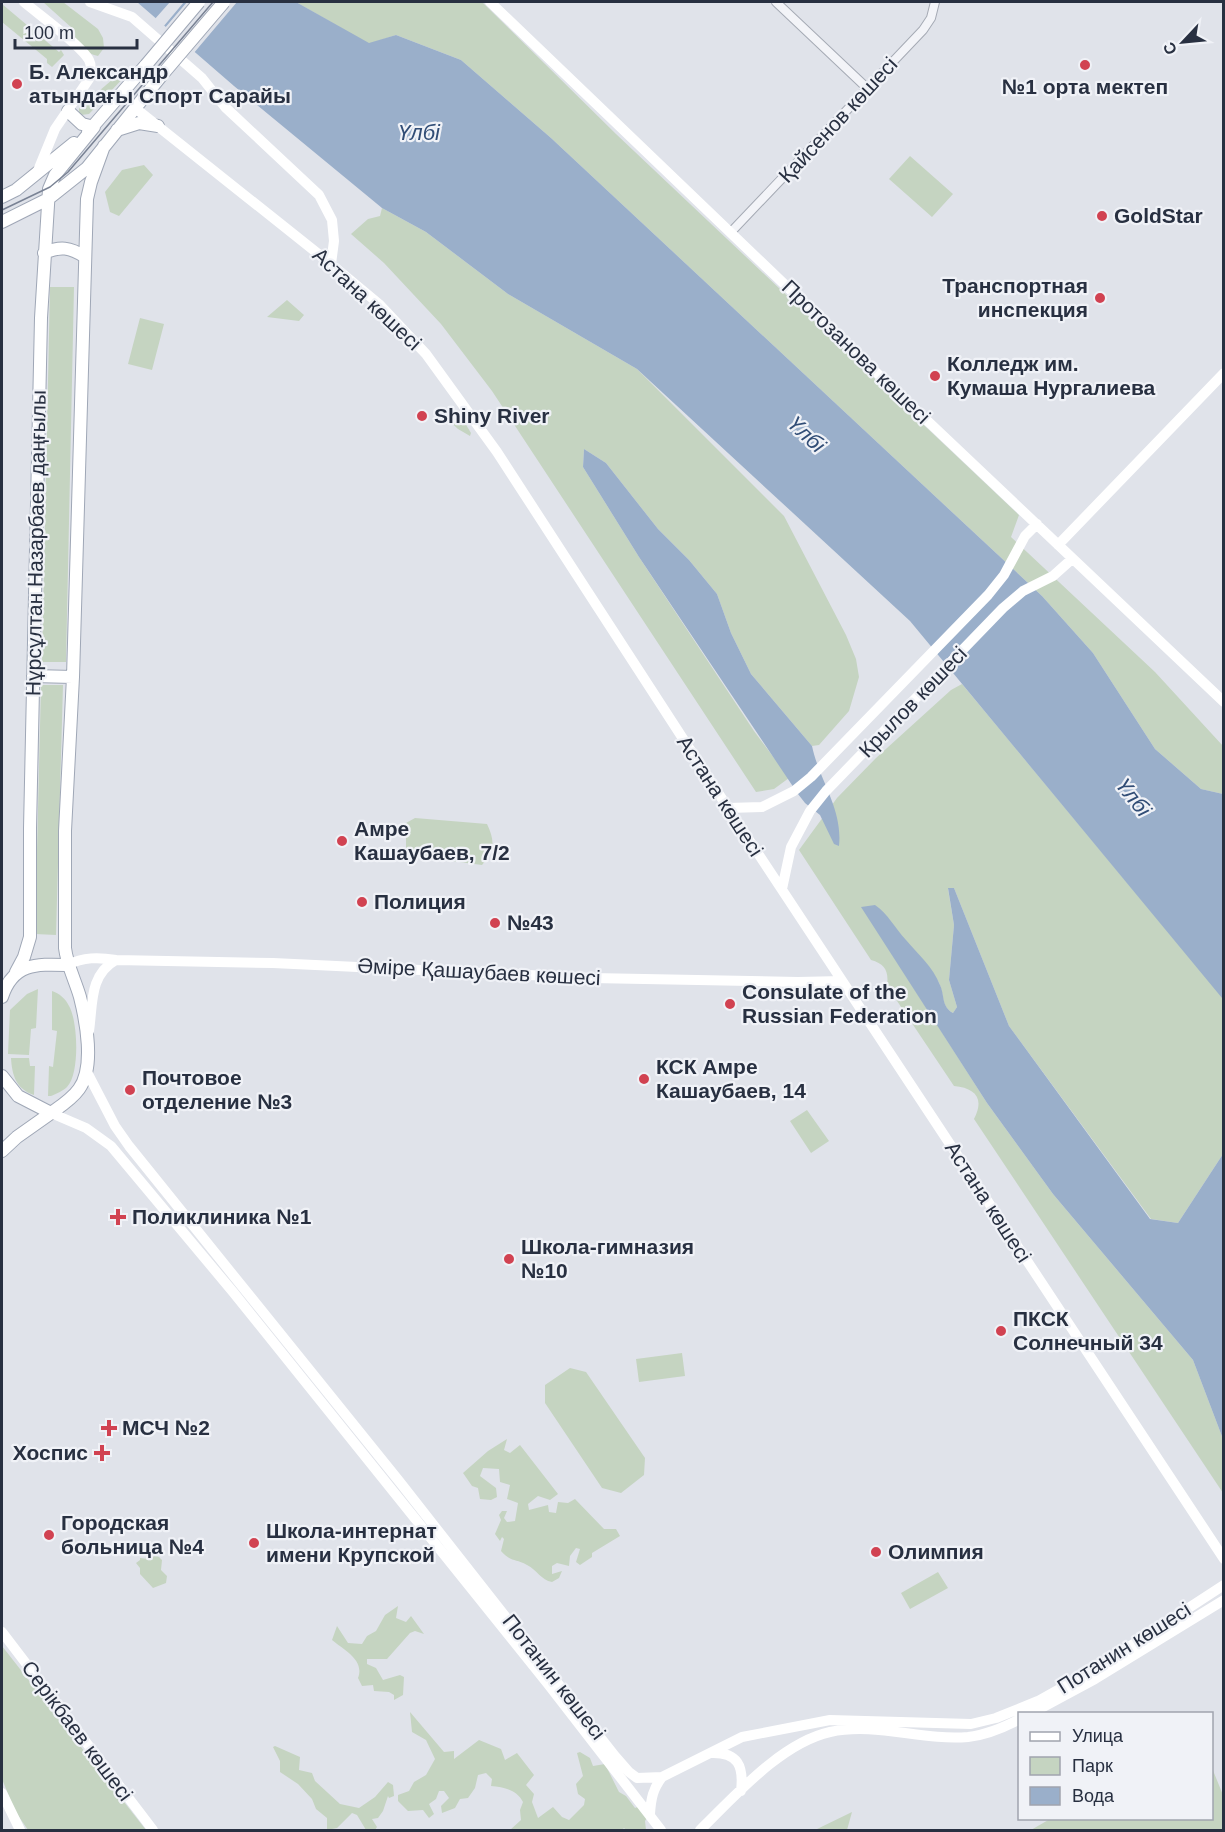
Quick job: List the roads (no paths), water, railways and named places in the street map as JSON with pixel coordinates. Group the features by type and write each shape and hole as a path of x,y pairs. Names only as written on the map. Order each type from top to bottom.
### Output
{"main road":[{"path":"24,2 90,61 91,69 90,79 56,129 36,173"},
{"path":"90,2 132,17 201,78 225,107 319,195 332,220 334,241 331,264"},
{"path":"2,197 16,190 94,127 200,2"},
{"path":"2,222 48,200 87,168 224,2"},
{"name":"Протозанова көшесі","path":"490,2 1224,702"},
{"name":"Астана көшесі","path":"135,108 379,304 429,358 497,452 728,808 1224,1559"},
{"path":"68,111 82,124 94,127"},
{"path":"117,130 139,123 158,126"},
{"name":"Нұрсұлтан Назарбаев даңғылы","path":"2,997 24,957 30,937 33,676 44,253 49,189 55,175 94,127"},
{"name":"Нұрсұлтан Назарбаев даңғылы","path":"87,1072 87,1042 79,996 67,965 65,948 65,831 73,677 87,199 104,146"},
{"path":"44,253 58,248 67,248 85,257"},
{"path":"1058,545 1224,373"},
{"name":"Крылов көшесі","path":"728,808 762,807 794,791 811,777 988,595 1004,575 1021,542 1037,524"},
{"name":"Крылов көшесі","path":"782,890 791,847 810,811 826,791 979,633 1023,591 1053,576 1072,559"},
{"path":"33,676 73,677"},
{"name":"Әміре Қашаубаев көшесі","path":"67,965 77,960 99,957 116,960 273,963 591,978 842,981"},
{"path":"87,1042 98,976 105,967 116,960"},
{"path":"16,972 37,965 67,965"},
{"path":"2,1150 64,1105 81,1087 87,1072"},
{"name":"Потанин көшесі","path":"87,1072 115,1126 129,1146 399,1481 622,1764 637,1778 662,1777 742,1737 838,1725 971,1724 996,1719 1038,1701 1095,1670 1224,1585"},
{"path":"2,1076 18,1096 51,1113"},
{"name":"Потанин көшесі","path":"51,1113 86,1128 111,1146 240,1301 535,1667 609,1764 663,1828"},
{"name":"Потанин көшесі","path":"1032,1712 1095,1679 1224,1600"},
{"name":"Серікбаев көшесі","path":"2,1632 153,1830"},
{"name":"Потанин көшесі","path":"700,1830 765,1768 794,1748 829,1732 838,1725 966,1737 986,1734 1018,1720"},
{"path":"709,1753 723,1752 738,1763 741,1771 741,1791"},
{"path":"650,1814 651,1797 662,1777"},
{"path":"2,1793 20,1830"}],"street":[{"path":"776,2 868,89"},
{"name":"Қайсенов көшесі","path":"731,232 923,30 931,18 935,2"}],"water":[{"name":"Үлбі","path":"137,2 296,2 369,43 396,35 461,60 551,138 1042,596 1093,653 1155,749 1201,789 1223,794 1223,1024 1222,998 910,621 637,369 508,294 426,232 382,208 234,86"},
{"path":"584,449 606,463 658,529 689,560 717,594 731,633 751,674 812,746 834,807 839,846 834,844 820,815 798,794 639,557 583,467"},
{"path":"948,888 954,888 1009,1026 1150,1219 1178,1223 1223,1154 1223,1439 1193,1360 1053,1194 987,1103 861,907 875,905 888,917 933,972 942,989 945,1004 953,1013 957,1007 949,980 954,925"}],"tram line":[{"path":"2,210 50,187 68,172 213,2"}],"place":[{"name":"№1 орта мектеп","path":"1085,65"},
{"name":"Б. Александр атындағы Спорт Сарайы","path":"17,84"},
{"name":"GoldStar","path":"1102,216"},
{"name":"Транспортная инспекция","path":"1100,298"},
{"name":"Колледж им. Кумаша Нургалиева","path":"935,376"},
{"name":"Shiny River","path":"422,416"},
{"name":"Амре Кашаубаев, 7/2","path":"342,841"},
{"name":"Полиция","path":"362,902"},
{"name":"№43","path":"495,923"},
{"name":"Consulate of the Russian Federation","path":"730,1004"},
{"name":"КСК Амре Кашаубаев, 14","path":"644,1079"},
{"name":"Почтовое отделение №3","path":"130,1090"},
{"name":"Поликлиника №1","path":"118,1217"},
{"name":"Школа-гимназия №10","path":"509,1259"},
{"name":"ПКСК Солнечный 34","path":"1001,1331"},
{"name":"МСЧ №2","path":"109,1428"},
{"name":"Хоспис","path":"102,1453"},
{"name":"Городская больница №4","path":"49,1535"},
{"name":"Школа-интернат имени Крупской","path":"254,1543"},
{"name":"Олимпия","path":"876,1552"}]}
